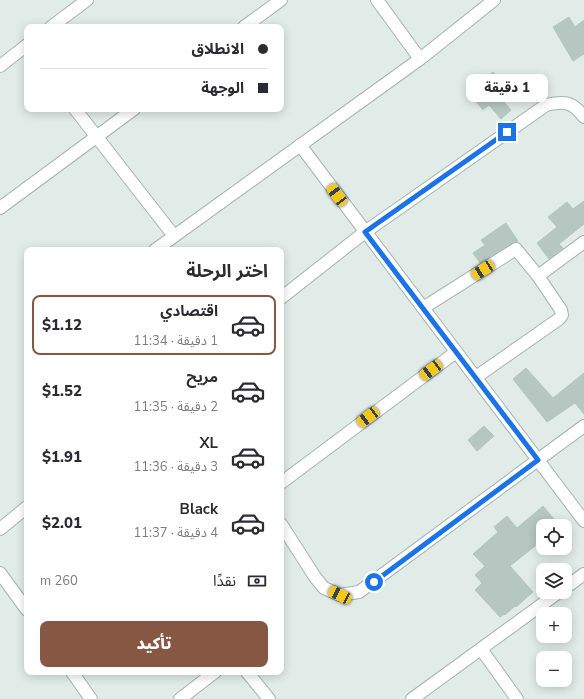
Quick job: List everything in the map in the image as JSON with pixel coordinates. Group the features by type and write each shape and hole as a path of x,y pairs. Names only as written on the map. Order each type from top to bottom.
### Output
{"street":[{"path":"56,24 88,0"},
{"path":"248,24 281,0"},
{"path":"377,0 420,59"},
{"path":"159,247 420,59 494,0"},
{"path":"0,66 24,48"},
{"path":"284,296 365,232 546,105 561,101 578,108 584,117"},
{"path":"77,112 174,236"},
{"path":"0,208 130,112"},
{"path":"300,145 584,521"},
{"path":"538,276 584,242"},
{"path":"423,308 516,250 538,276 561,310 562,315 559,319 476,377"},
{"path":"284,481 456,352"},
{"path":"284,529 315,577 324,588 340,595 359,592 584,426"},
{"path":"0,529 24,509"},
{"path":"0,573 24,606"},
{"path":"572,583 584,574"},
{"path":"412,699 549,599"},
{"path":"481,649 517,699"},
{"path":"74,675 91,699"},
{"path":"180,699 211,675"},
{"path":"249,675 269,699"}],"building":[{"path":"569,17 575,27 584,20 584,54 573,61 553,27"},
{"path":"493,72 502,83 494,91 511,110 501,119 489,105 483,110 469,93"},
{"path":"584,201 584,224 559,244 563,248 549,259 537,243 557,227 548,217 567,202 573,209"},
{"path":"506,223 518,241 512,243 480,263 473,253 485,245 481,240"},
{"path":"526,368 553,398 584,373 584,414 575,403 547,422 513,379"},
{"path":"484,426 494,436 477,451 468,440"},
{"path":"543,506 554,519 536,519 536,545 510,566 533,592 516,607 515,606 505,615 504,614 500,617 475,590 482,583 475,575 485,566 473,554 498,532 494,527 507,516 517,528"}],"route":[{"path":"374,582 538,460 365,232 507,132"}]}
